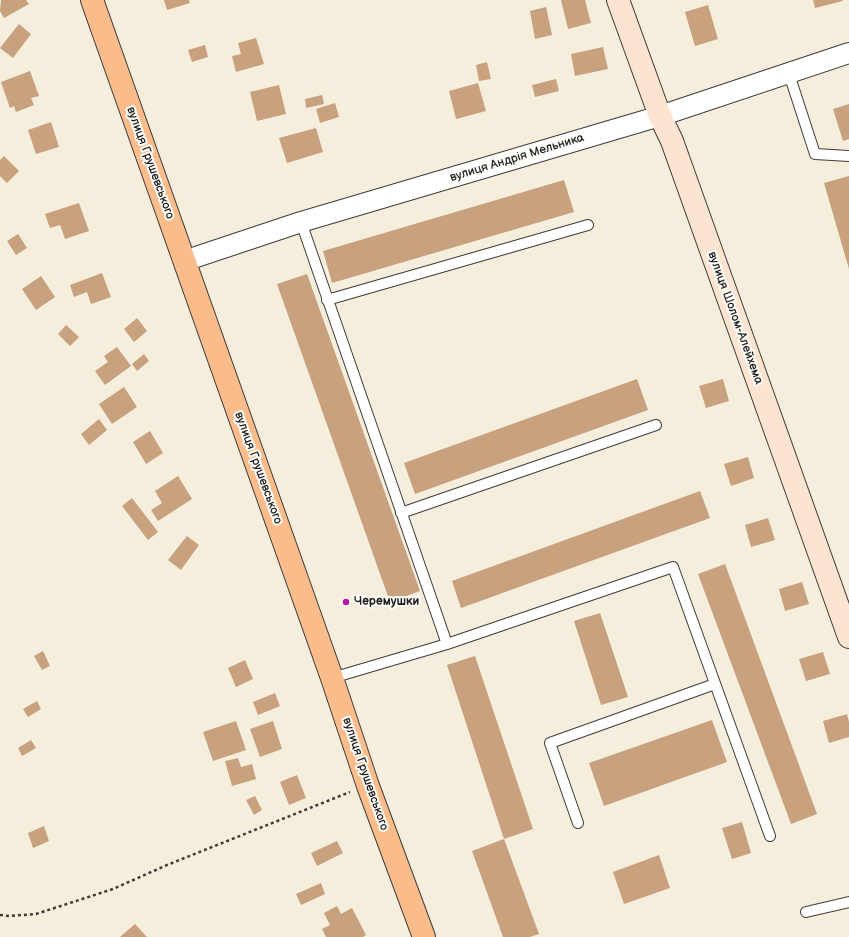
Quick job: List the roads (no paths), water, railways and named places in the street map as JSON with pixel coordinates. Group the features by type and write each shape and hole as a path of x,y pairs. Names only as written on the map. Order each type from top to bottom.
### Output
{"highway":[{"name":"вулиця Грушевського","path":"92,0 332,678 368,786 424,937"}],"street":[{"name":"вулиця Шолом-Алейхема","path":"618,0 660,116 672,141 849,637"},
{"name":"вулиця Андрія Мельника","path":"184,260 301,222 660,116 849,53"}],"lane":[{"path":"789,74 815,154 849,156"},
{"path":"301,222 447,644"},
{"path":"327,300 588,225"},
{"path":"401,513 656,425"},
{"path":"332,678 447,644 674,567 770,836"},
{"path":"578,823 550,743 715,684"},
{"path":"806,912 849,902"}],"place":[{"name":"Черемушки","path":"346,602"}]}
